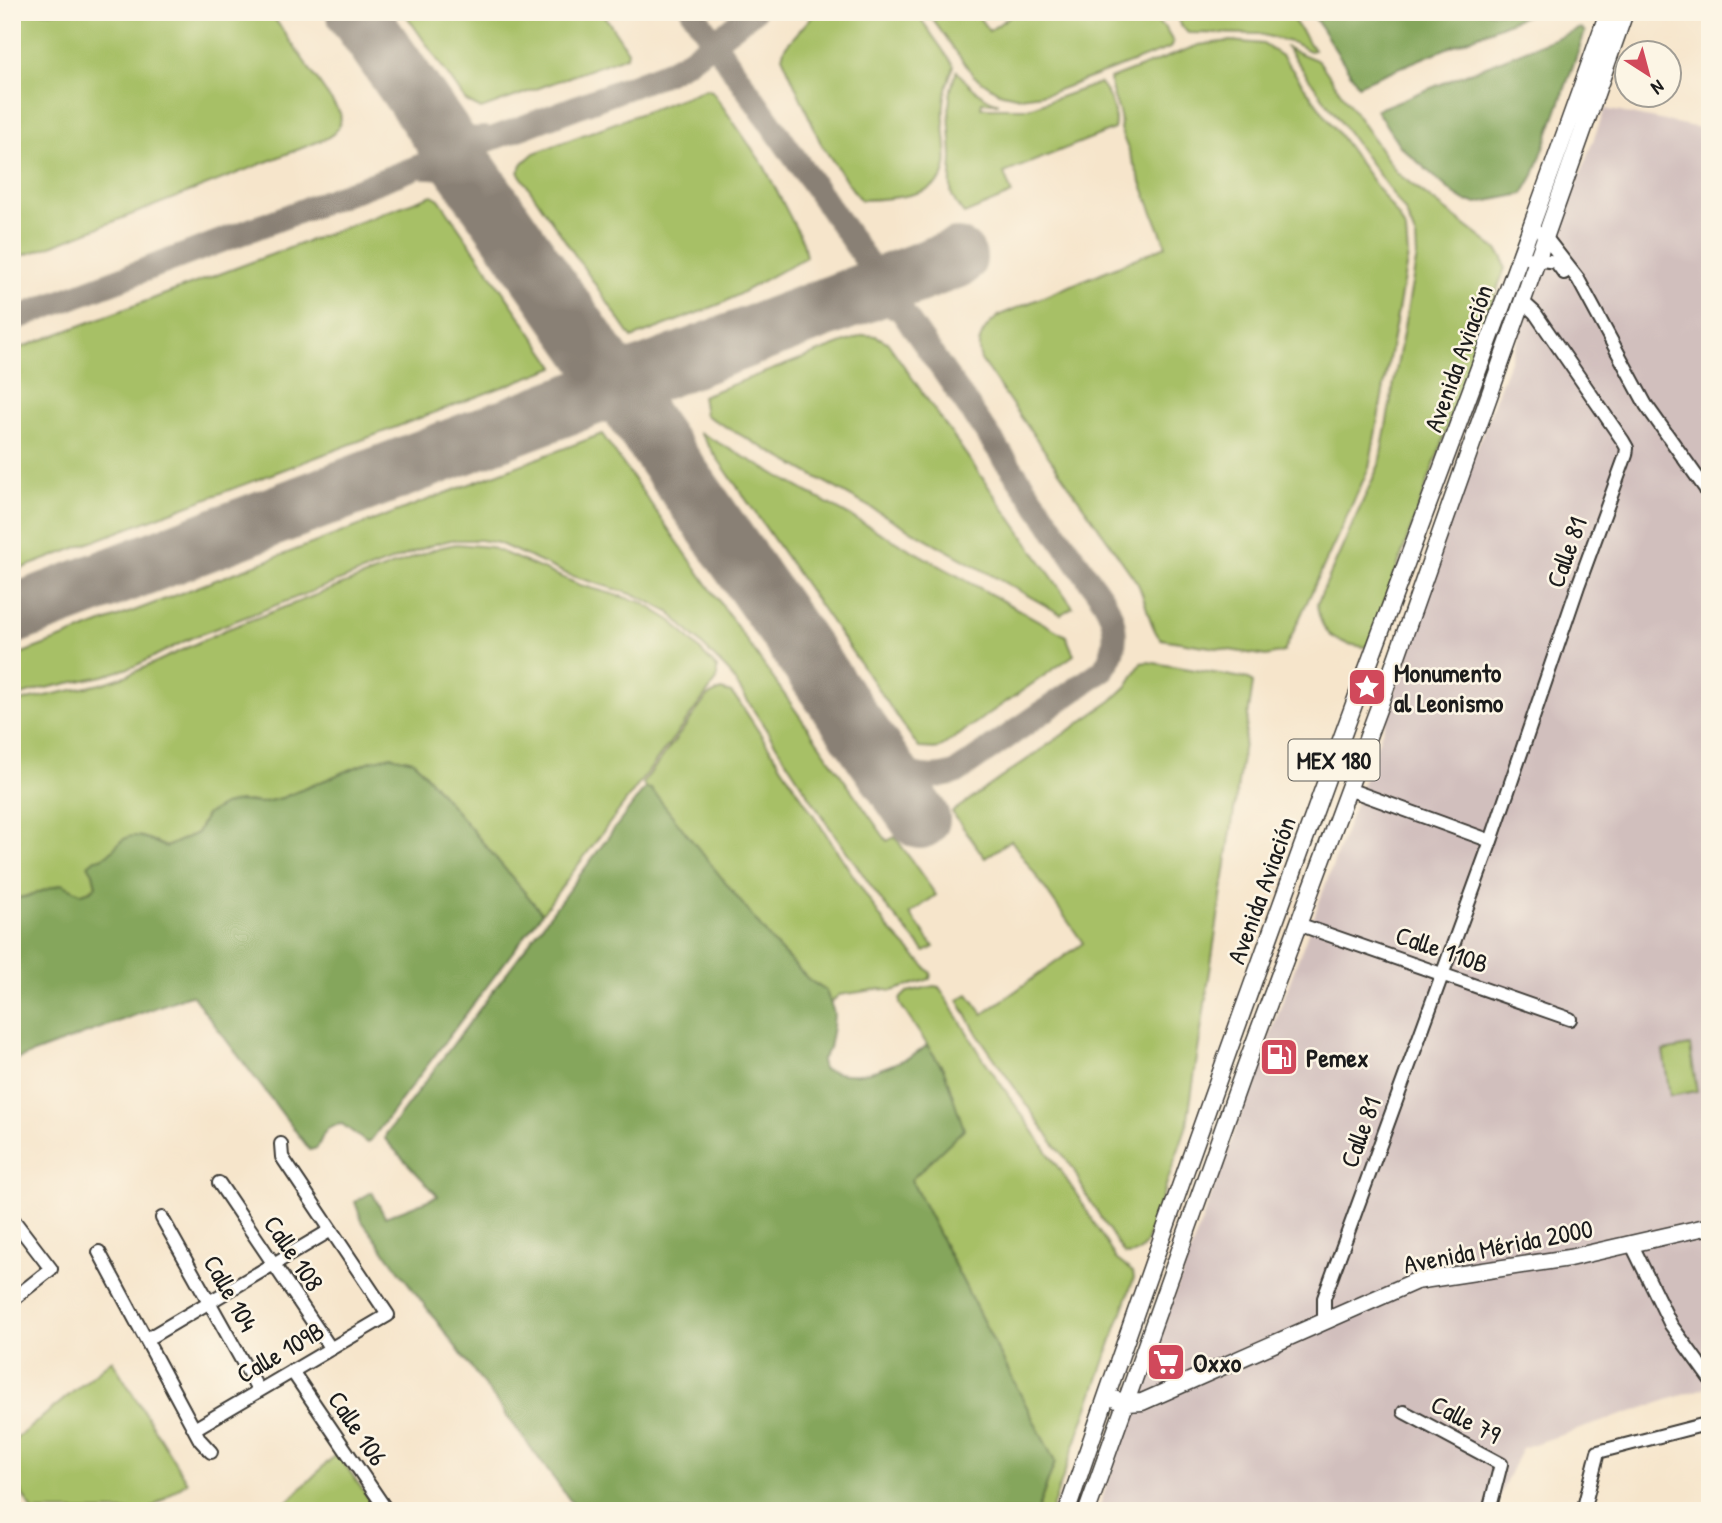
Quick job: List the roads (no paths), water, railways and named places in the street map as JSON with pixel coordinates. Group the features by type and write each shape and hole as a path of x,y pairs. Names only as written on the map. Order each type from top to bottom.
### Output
{"main road":[{"name":"Avenida Aviación","path":"1087,1511 1523,302 1533,227 1608,12"},
{"name":"Avenida Aviación","path":"1067,1511 1357,696 1530,259 1546,237 1625,12"},
{"name":"Avenida Mérida 2000","path":"1126,1403 1142,1402 1416,1281 1569,1258 1710,1226"},
{"path":"1106,1396 1126,1403"}],"street":[{"path":"1533,227 1546,237 1578,279 1646,405 1710,499"},
{"path":"1530,259 1556,262 1589,303"},
{"name":"Calle 81","path":"1324,1322 1324,1298 1626,456 1627,448 1535,313 1523,302"},
{"path":"1348,789 1490,841"},
{"name":"Calle 110B","path":"1298,923 1570,1019"},
{"path":"147,1339 331,1230 282,1157 281,1144"},
{"name":"Calle 108","path":"219,1183 331,1349"},
{"path":"12,1218 51,1269 12,1300"},
{"name":"Calle 104","path":"162,1218 259,1391"},
{"name":"Calle 109B","path":"196,1428 388,1315 331,1230"},
{"path":"1632,1245 1671,1325 1710,1379"},
{"path":"99,1252 196,1428 200,1440 211,1452"},
{"name":"Calle 106","path":"292,1371 387,1511"},
{"name":"Calle 79","path":"1404,1412 1501,1464 1489,1511"},
{"path":"1583,1511 1598,1452 1710,1423"}],"place":[{"name":"Monumento al Leonismo","path":"1367,687"},
{"name":"Pemex","path":"1279,1057"},
{"name":"Oxxo","path":"1166,1362"}]}
